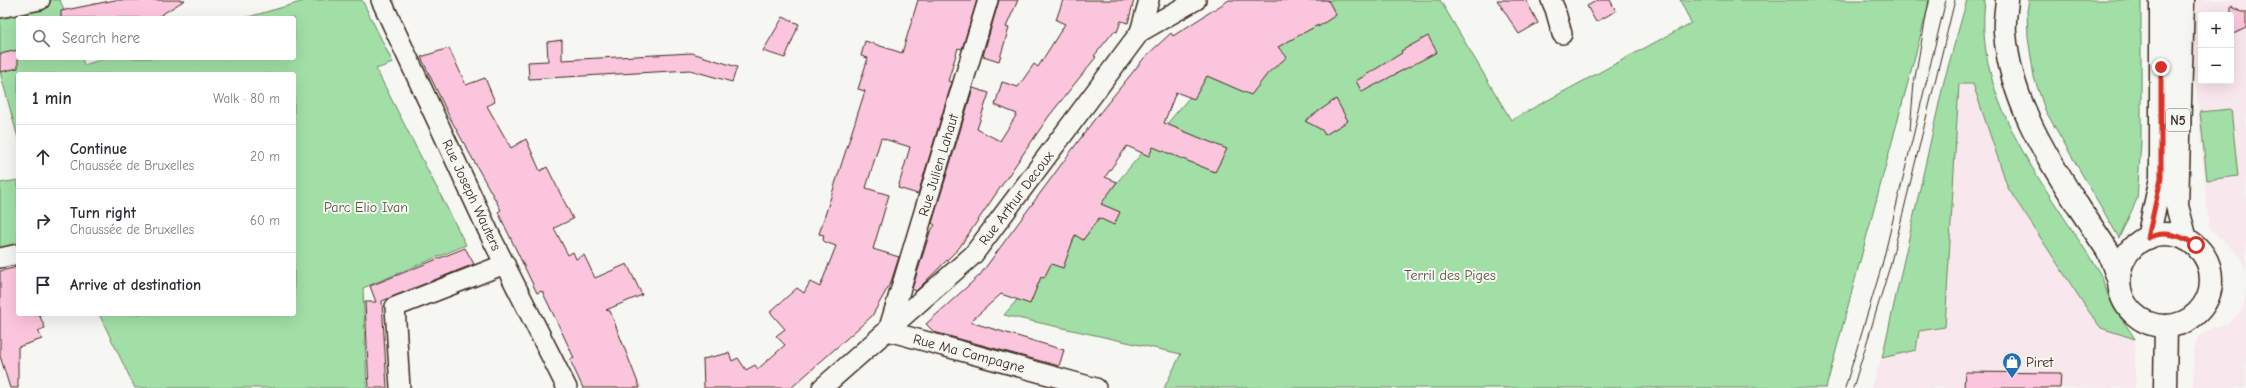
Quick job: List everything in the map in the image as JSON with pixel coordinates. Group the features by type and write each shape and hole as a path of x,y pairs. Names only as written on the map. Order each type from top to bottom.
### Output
{"main road":[{"path":"2007,0 2004,32 2008,58 2021,103 2045,154 2108,251 2119,281 2122,296 2130,310 2140,318 2153,324 2166,326 2188,319 2203,306 2209,294 2211,282 2210,270 2205,256 2196,245 2186,239 2164,234 2148,238 2132,248 2125,258 2119,281"},
{"name":"N5","path":"2148,238 2161,178 2161,0"},
{"name":"N5","path":"2183,0 2177,200 2186,239"},
{"path":"2165,388 2166,326"}],"street":[{"path":"0,8 40,0"},
{"name":"Rue Joseph Wauters","path":"380,0 567,388"},
{"name":"Rue Julien Lahaut","path":"888,331 988,0"},
{"path":"1140,32 1149,0"},
{"name":"Rue Arthur Decoux","path":"822,388 973,255 1140,32 1196,0"},
{"path":"1550,0 1555,9 1562,34"},
{"path":"0,258 16,254"},
{"path":"400,388 395,307 506,264"},
{"name":"Rue Ma Campagne","path":"888,331 1096,388"}],"shaded area":[{"path":"2193,0 2246,0 2246,275 2242,258 2209,228 2193,54"},
{"path":"1959,84 1973,84 2008,188 2087,309 2101,327 2135,339 2135,388 1871,388 1882,358 1916,350 1919,331 1945,327"},
{"path":"2246,285 2246,388 2193,388 2194,352 2197,339 2211,328 2229,323 2243,310"}],"green space":[{"name":"Parc Elio Ivan","path":"40,0 60,0 66,16 16,16 16,60 83,60 84,65 100,60 296,60 296,16 252,16 308,0 362,0 393,63 376,69 466,245 363,288 367,388 135,388 100,316 296,316 296,72 16,72 16,131 0,72 0,8"},
{"name":"Terril des Piges","path":"1319,0 1440,0 1511,120 1691,23 1680,0 1930,0 1826,388 1164,388 1181,354 1004,315 1223,58"},
{"path":"1967,0 1985,0 1984,38 1991,75 2003,110 2019,144 2038,177 2099,272 2112,303 2135,339 2101,328 2087,309 2008,188 1973,84 1959,84 1945,327 1919,331 1916,350 1882,358 1944,81"},
{"path":"2029,0 2141,0 2141,142 2137,199 2119,238 2045,110 2034,77 2028,37 2027,11"},
{"path":"2231,109 2238,176 2207,180 2200,112"},
{"path":"16,180 16,254 0,258 0,183"}],"building":[{"path":"115,0 185,0 159,16 61,16 61,11"},
{"path":"918,0 977,0 962,49 958,48 948,81 952,82 918,194 898,188 910,147 881,138 866,188 889,195 873,249 899,257 891,282 872,316 791,388 704,388 703,359 729,353 732,361 738,358 746,370 755,365 758,369 785,345 776,336 785,329 770,312 797,288 804,293 810,282 820,287 836,246 825,242 823,240 824,235 819,234 865,91 858,89 868,58 861,56 865,41 902,53"},
{"path":"999,0 1018,0 1006,27 1009,28 999,61 983,56"},
{"path":"1063,0 1134,0 1128,23 1121,21 1117,32 1114,31 1094,56 1096,57 1049,116 959,248 916,291 912,289 930,232 935,225 932,223 973,88 989,93 977,129 1000,141 1017,114 995,105 1002,82 1018,87 1034,64 1038,67 1065,24 1056,20"},
{"path":"1229,0 1328,0 1336,15 1318,27 1318,25 1278,47 1287,57 1268,73 1251,95 1207,76 1194,99 1176,92 1164,123 1227,149 1215,172 1153,147 1149,156 1127,146 1105,177 1117,182 1101,204 1120,212 1114,225 1099,218 1083,240 1075,235 1063,268 1051,264 1044,278 1041,277 1030,304 1001,294 970,322 1064,350 1059,366 934,332 926,324 980,275 1094,120 1145,57 1171,33 1173,36"},
{"path":"1497,0 1526,0 1538,23 1519,34"},
{"path":"1598,0 1610,0 1616,11 1596,22 1587,6"},
{"path":"2231,6 2241,12 2246,12 2246,28 2234,34 2234,12 2231,12"},
{"path":"783,17 799,24 785,58 763,51"},
{"path":"1428,36 1437,52 1362,92 1356,81 1402,53 1401,51"},
{"path":"562,40 562,60 692,53 737,67 732,82 690,70 529,79 528,62 548,61 547,42"},
{"path":"449,48 466,85 485,78 495,102 487,106 511,148 526,139 540,171 547,167 573,219 554,228 568,255 573,252 576,259 584,255 595,278 627,264 642,295 606,310 610,311 640,388 583,388 570,360 574,358 542,291 537,293 498,212 501,210 450,118 421,57"},
{"path":"16,50 18,68 0,72 0,54"},
{"path":"1336,99 1348,121 1325,135 1322,130 1305,121"},
{"path":"465,248 474,264 382,301 387,388 369,388 365,302 376,302 370,286"},
{"path":"16,267 16,316 40,316 45,328 38,331 42,339 18,347 18,388 10,388 0,356 0,271"},
{"name":"Piret","path":"1965,372 2061,373 2060,388 1964,388"}],"tram line":[{"path":"1910,130 1914,83 1929,0"},
{"path":"1845,388 1882,265 1946,0"},
{"path":"1853,388 1890,266 1955,0"}],"place":[{"name":"Piret","path":"2012,379"}],"route":[{"path":"2161,67 2161,178 2148,238 2164,234 2176,235 2196,245"}]}
